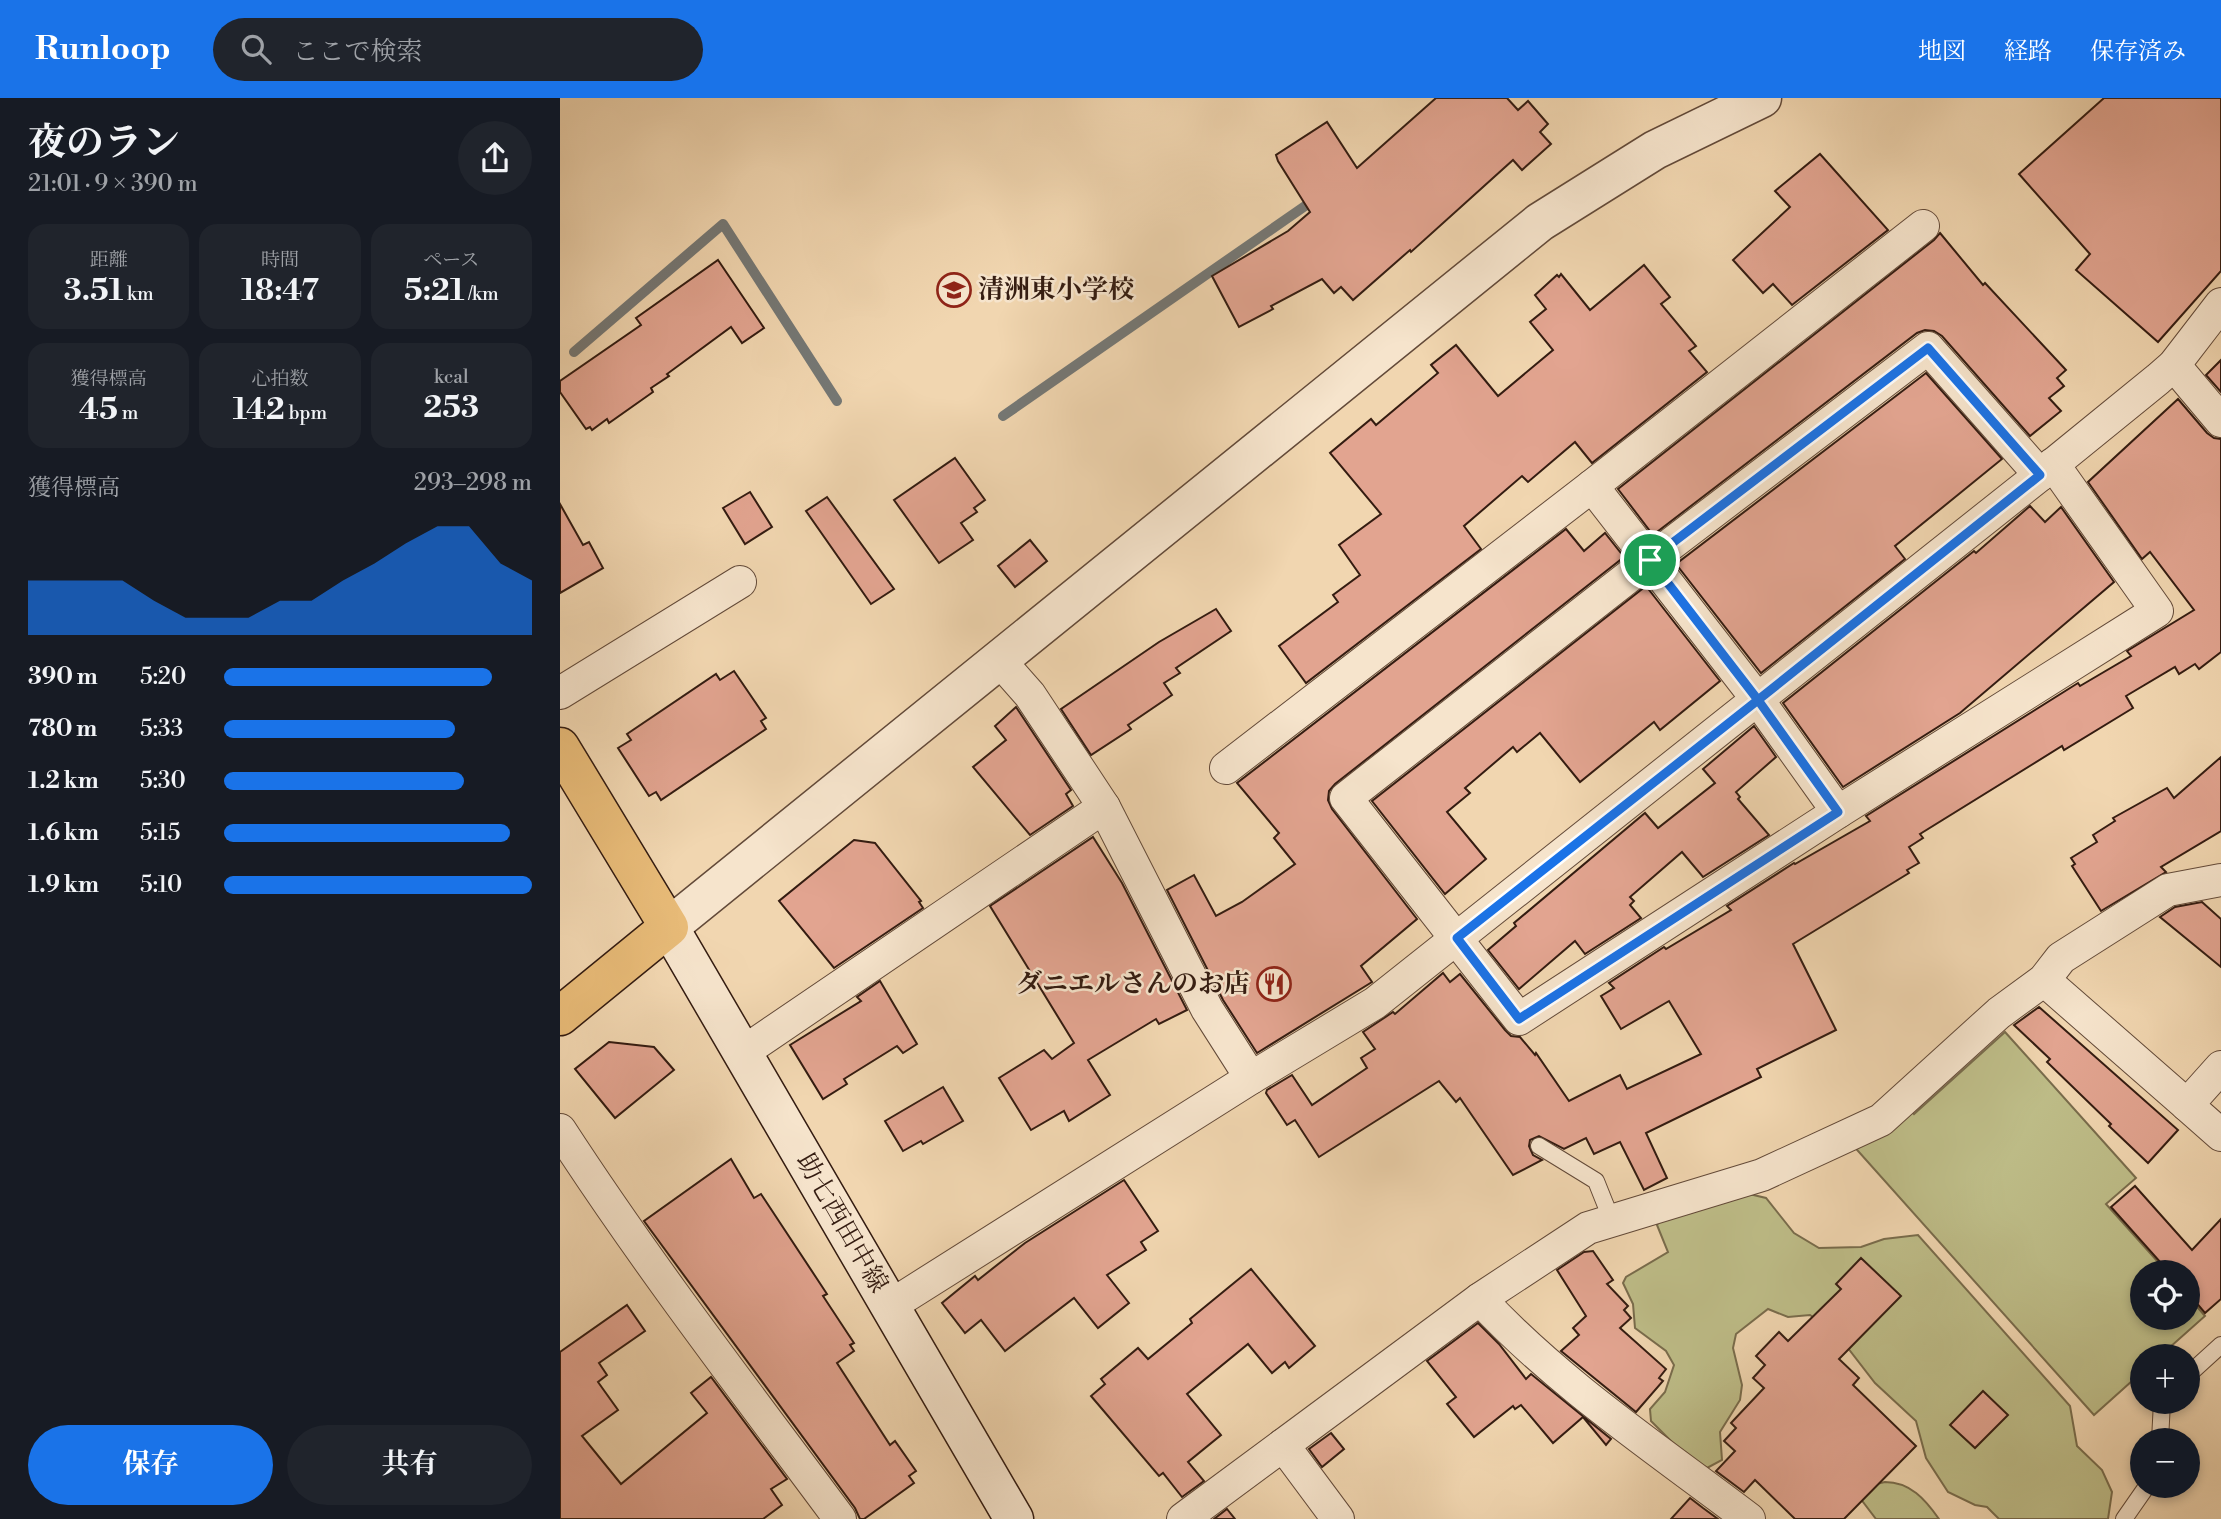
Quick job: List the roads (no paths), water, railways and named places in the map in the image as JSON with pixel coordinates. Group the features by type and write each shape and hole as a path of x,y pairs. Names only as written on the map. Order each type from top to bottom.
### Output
{"main road":[{"path":"560,747 669,927 560,1016"}],"street":[{"path":"669,927 1540,222 1656,150 1760,98"},
{"path":"1226,768 1923,226"},
{"path":"890,1306 1375,1003 2047,470 2174,365 2221,304"},
{"path":"1928,348 2047,470 2157,611 1838,812 1519,1019 1346,798 1650,560 1928,348"},
{"path":"2174,365 2221,421"},
{"path":"1592,486 1758,700 1838,812"},
{"path":"560,693 740,582"},
{"path":"1000,661 1030,695 1104,807 1207,1009 1251,1078"},
{"path":"743,1053 1104,807"},
{"path":"1183,1519 1480,1299 1588,1228 1762,1175 1881,1120 1999,1013 2043,980 2060,958 2168,890 2221,880"},
{"name":"助七西田中線","path":"669,927 1014,1519"},
{"path":"2043,980 2221,1135"},
{"path":"2187,1105 2221,1067"},
{"path":"560,1130 694,1321 839,1519"},
{"path":"1480,1299 1505,1326 1562,1377 1749,1519"},
{"path":"1283,1445 1338,1519"}],"lane":[{"path":"1539,1146 1596,1181 1612,1221"},
{"path":"2200,1365 2221,1345"},
{"path":"2124,1519 2139,1498"}],"waterway":[{"path":"1003,416 1318,197"},
{"path":"574,352 723,224 837,401"}],"place":[{"name":"清洲東小学校","path":"954,290"},
{"name":"ダニエルさんのお店","path":"1274,984"}]}
